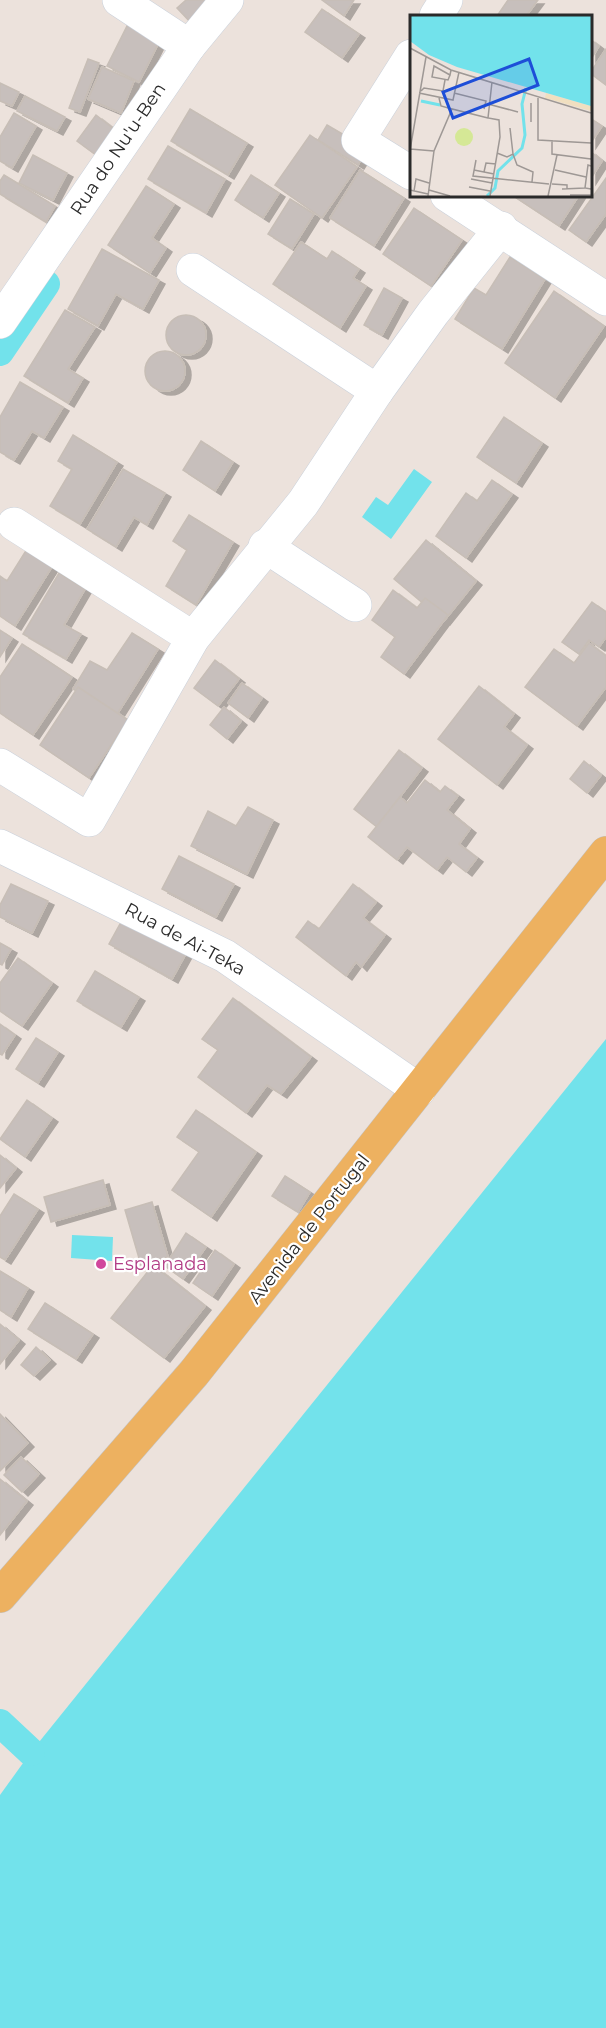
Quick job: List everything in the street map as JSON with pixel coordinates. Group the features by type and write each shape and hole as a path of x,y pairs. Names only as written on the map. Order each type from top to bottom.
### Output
{"main road":[{"name":"Avenida de Portugal","path":"0,1596 194,1373 606,853"}],"street":[{"path":"119,0 189,46"},
{"name":"Rua do Nu'u-Ben","path":"0,322 189,46 227,0"},
{"path":"437,15 446,0"},
{"path":"410,58 358,140 410,172"},
{"path":"449,196 501,228 606,299"},
{"path":"0,765 89,820 193,638 265,546 303,503 377,391 433,313 501,228"},
{"path":"193,270 377,391"},
{"path":"14,524 193,638"},
{"path":"265,546 355,605"},
{"name":"Rua de Ai-Teka","path":"0,846 225,956 419,1090"}],"water":[{"path":"414,469 432,482 391,539 362,517 376,497 388,505"},
{"path":"606,1039 606,2028 0,2028 0,1795 31,1752"},
{"path":"72,1235 113,1237 112,1261 71,1258"}],"building":[{"path":"186,0 216,0 192,24 177,8"},
{"path":"322,0 354,0 344,16"},
{"path":"508,0 538,0 527,15 498,15"},
{"path":"322,9 359,34 342,58 305,32"},
{"path":"130,20 162,36 139,82 107,66"},
{"path":"591,40 599,46 591,59"},
{"path":"606,49 606,85 591,72"},
{"path":"88,59 99,63 80,112 69,108"},
{"path":"102,67 134,81 121,113 88,99"},
{"path":"0,83 19,92 12,106 0,101"},
{"path":"25,96 65,117 57,131 17,111"},
{"path":"190,109 247,143 228,175 171,141"},
{"path":"14,113 36,126 12,168 0,161 0,137"},
{"path":"96,115 119,133 100,158 77,141"},
{"path":"591,119 602,126 591,142"},
{"path":"327,125 368,149 358,165 318,140"},
{"path":"310,135 357,167 322,218 275,185"},
{"path":"168,146 225,179 206,213 148,179"},
{"path":"591,152 602,161 591,178"},
{"path":"33,155 67,173 53,200 19,183"},
{"path":"360,170 404,198 374,246 330,218"},
{"path":"4,175 55,206 46,222 0,194 0,181"},
{"path":"251,175 279,193 263,218 235,200"},
{"path":"606,178 606,214 586,242 569,230"},
{"path":"146,186 174,204 152,238 166,248 150,273 108,245"},
{"path":"514,196 578,196 559,226"},
{"path":"290,199 314,214 292,249 268,234"},
{"path":"414,208 462,240 431,286 383,254"},
{"path":"301,242 327,259 332,251 359,269 353,278 366,286 340,328 273,284"},
{"path":"102,249 159,280 143,309 116,294 98,326 68,309"},
{"path":"510,257 545,279 502,349 455,319 474,288 486,295"},
{"path":"384,288 402,298 382,335 364,325"},
{"path":"554,291 604,326 555,398 505,363"},
{"path":"65,310 95,327 68,369 83,378 68,403 24,376"},
{"path":"186,315 194,316 200,321 205,327 205,343 200,349 194,354 186,355 178,354 172,349 167,343 166,335 167,327 172,321 178,316"},
{"path":"165,351 173,352 179,357 184,363 184,379 179,385 173,390 165,391 157,390 151,385 146,379 145,371 146,363 151,357 157,352"},
{"path":"20,382 63,407 44,438 32,431 14,460 0,452 0,417"},
{"path":"504,417 542,443 516,483 477,457"},
{"path":"73,435 117,462 80,524 50,506 72,469 58,461"},
{"path":"201,441 233,462 215,491 183,470"},
{"path":"123,469 165,493 147,525 134,517 116,547 87,529"},
{"path":"492,480 512,494 466,558 436,536 466,493 477,501"},
{"path":"189,515 233,542 196,605 166,586 187,550 173,541"},
{"path":"426,540 476,581 444,621 394,579"},
{"path":"27,549 53,565 15,626 0,616 0,576 7,581"},
{"path":"59,573 85,589 64,625 81,634 66,659 23,634"},
{"path":"393,590 417,608 425,598 448,615 404,674 381,657 395,637 372,620"},
{"path":"592,602 606,612 606,637 599,647 589,640 579,654 562,642"},
{"path":"0,630 12,638 0,657"},
{"path":"132,633 158,649 116,716 73,689 90,661 107,670"},
{"path":"589,643 606,656 606,687 577,726 525,687 554,649 574,663"},
{"path":"22,644 72,677 33,735 0,713 0,677"},
{"path":"215,660 239,679 218,706 194,688"},
{"path":"242,683 262,698 248,718 228,703"},
{"path":"479,686 514,714 504,727 527,745 497,785 438,739"},
{"path":"78,687 128,720 89,778 40,745"},
{"path":"224,707 241,721 227,739 210,725"},
{"path":"399,750 422,768 377,827 354,809"},
{"path":"584,761 601,775 587,793 570,779"},
{"path":"425,780 440,792 445,786 458,796 447,810 470,829 459,844 477,858 466,872 447,857 437,870 407,847 397,860 368,837 400,797 407,803"},
{"path":"248,807 273,820 247,874 191,846 208,811 236,826"},
{"path":"179,856 234,884 216,917 162,889"},
{"path":"11,884 48,901 32,933 0,917 0,905"},
{"path":"353,884 376,902 363,918 385,935 361,967 356,962 346,976 296,937 308,921 319,929"},
{"path":"126,913 189,948 172,979 109,944"},
{"path":"0,943 11,949 2,965 0,964"},
{"path":"18,958 52,983 22,1026 0,1011 0,983"},
{"path":"95,971 139,997 121,1027 77,1001"},
{"path":"233,998 311,1057 281,1094 267,1085 246,1113 198,1077 218,1050 202,1039"},
{"path":"0,1024 15,1035 2,1055 0,1054"},
{"path":"36,1038 58,1052 38,1083 16,1069"},
{"path":"27,1100 52,1118 25,1157 0,1139"},
{"path":"196,1110 256,1152 211,1217 172,1190 199,1152 177,1137"},
{"path":"0,1155 16,1168 0,1188"},
{"path":"285,1176 310,1192 298,1212 272,1196"},
{"path":"103,1180 110,1205 51,1222 44,1197"},
{"path":"14,1194 38,1209 5,1260 0,1257 0,1216"},
{"path":"152,1202 168,1257 141,1265 125,1210"},
{"path":"186,1233 206,1247 183,1279 165,1266"},
{"path":"215,1250 234,1264 212,1296 193,1283"},
{"name":"Esplanada","path":"153,1265 205,1306 164,1358 111,1318"},
{"path":"0,1271 28,1288 11,1317 0,1310"},
{"path":"45,1303 93,1334 76,1359 28,1329"},
{"path":"0,1324 19,1340 0,1364"},
{"path":"36,1347 50,1360 34,1376 21,1365"},
{"path":"0,1414 28,1443 0,1471"},
{"path":"21,1457 39,1474 22,1492 4,1475"},
{"path":"0,1479 27,1501 0,1535"}],"waterway":[{"path":"0,352 46,284"},
{"path":"0,1723 31,1752"}],"place":[{"name":"Esplanada","path":"101,1264"}]}
